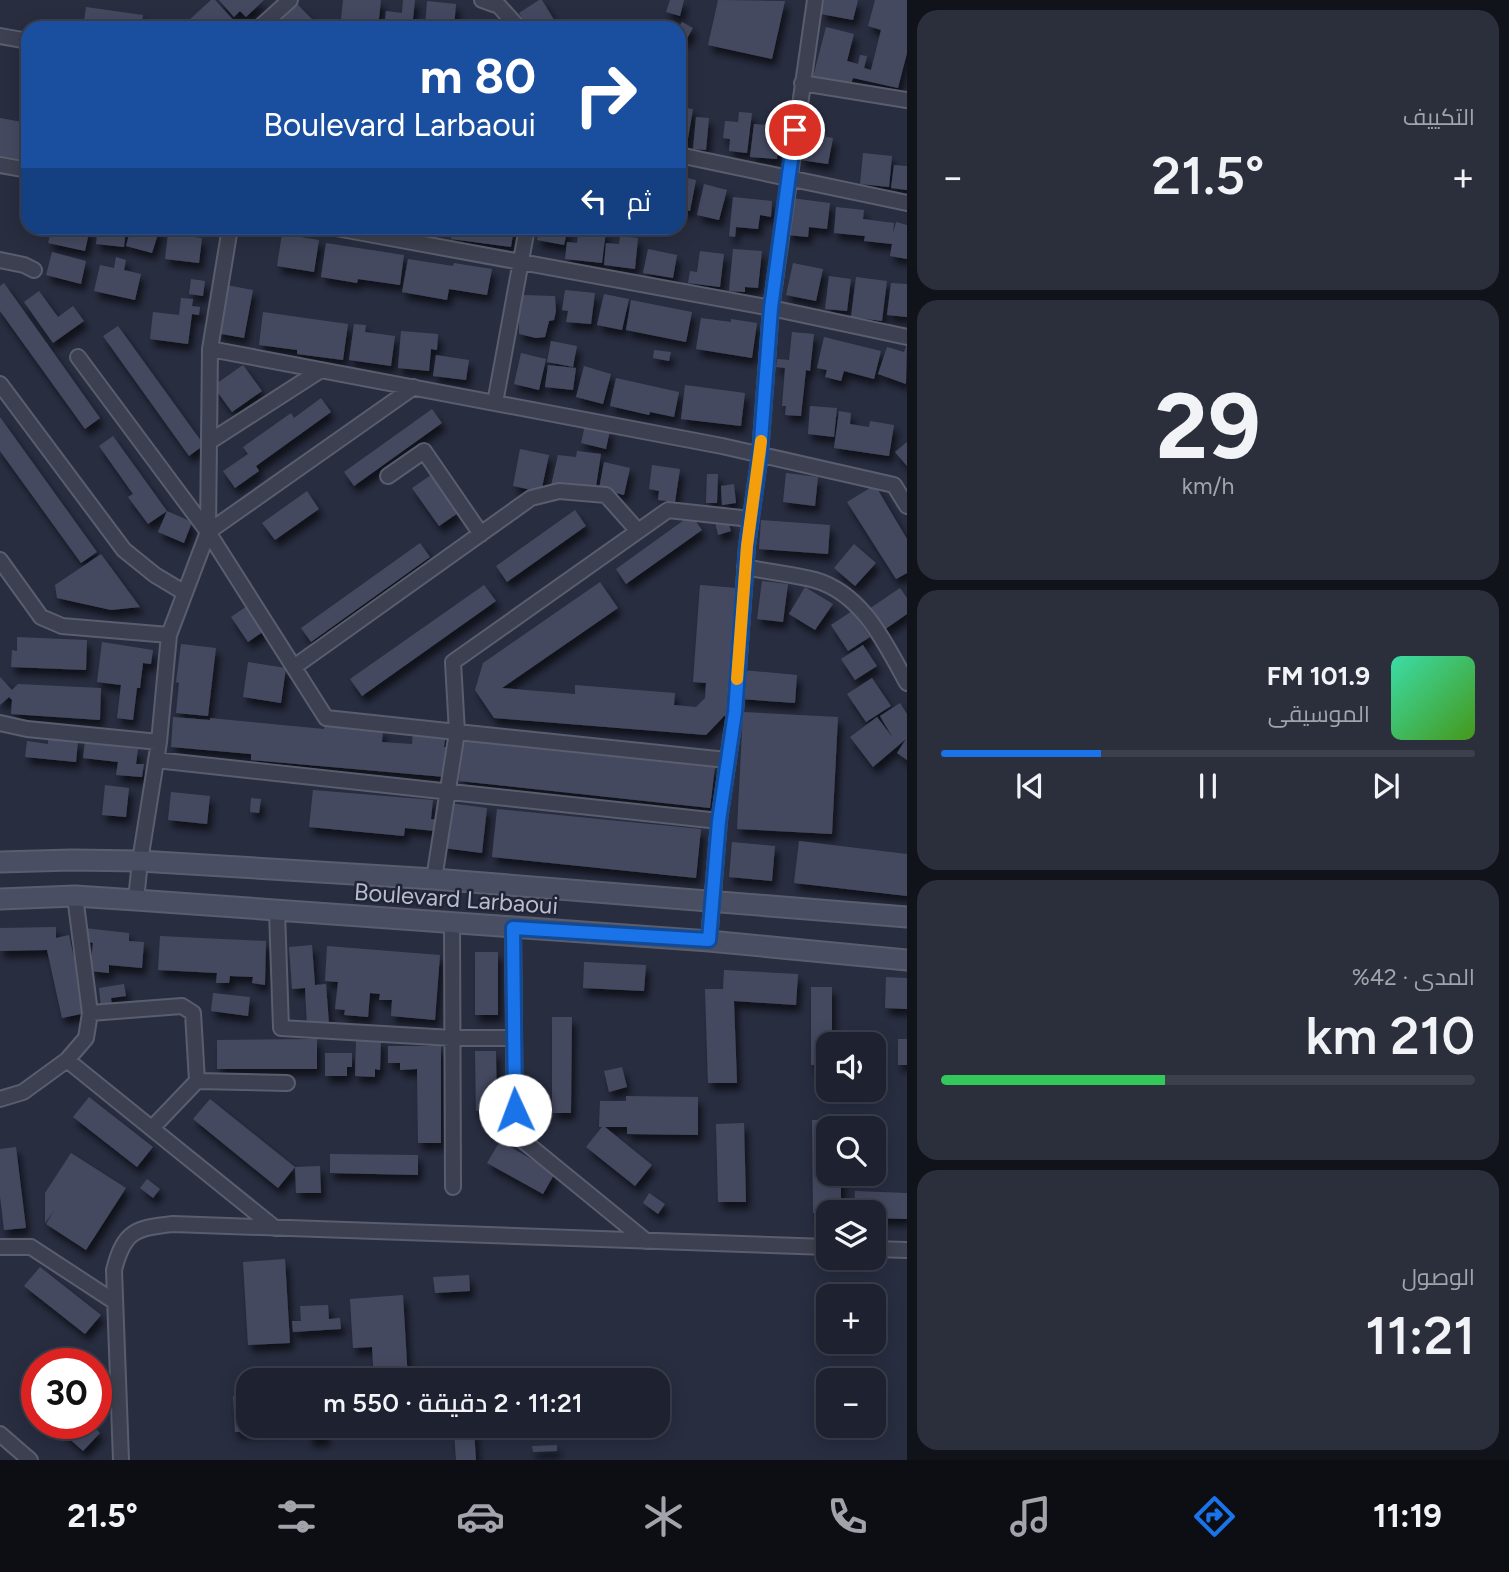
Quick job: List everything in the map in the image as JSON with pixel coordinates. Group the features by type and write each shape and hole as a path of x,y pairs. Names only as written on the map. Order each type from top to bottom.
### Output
{"main road":[{"name":"Boulevard Larbaoui","path":"0,862 140,861 434,879 907,917"},
{"name":"Boulevard Larbaoui","path":"0,899 75,896 136,900 709,940 907,960"}],"street":[{"path":"267,21 290,0"},
{"path":"482,0 499,6 513,21"},
{"path":"709,940 719,821 735,712 745,567 760,454 771,308 814,0"},
{"path":"0,36 21,40"},
{"path":"802,83 907,100"},
{"path":"686,156 907,203"},
{"path":"0,165 21,169"},
{"path":"136,900 159,742 169,635 208,531 210,349 229,235"},
{"path":"375,235 771,308 907,338"},
{"path":"495,403 526,235"},
{"path":"0,260 34,270"},
{"path":"210,349 760,454 894,485 907,506"},
{"path":"78,356 208,531 326,718 727,760"},
{"path":"209,442 321,370"},
{"path":"0,384 124,550 155,575 185,593"},
{"path":"208,531 414,387"},
{"path":"388,476 424,451 481,534"},
{"path":"294,667 531,499 559,491 606,495 638,531"},
{"path":"434,879 457,732 453,662 668,510 751,519"},
{"path":"0,561 41,617 51,622 100,631 169,635"},
{"path":"745,567 817,581 843,594 862,610 905,671"},
{"path":"0,723 27,729 159,742"},
{"path":"156,760 719,821"},
{"path":"0,1099 23,1092 68,1060 86,1038 90,1013 75,896"},
{"path":"277,911 281,1028 452,1038 513,1038"},
{"path":"452,923 453,1187"},
{"path":"513,928 516,1134 646,1241"},
{"path":"90,1013 182,1006 193,1013 197,1081 152,1128"},
{"path":"68,1060 275,1228"},
{"path":"197,1081 286,1083"},
{"path":"121,1460 114,1270 119,1252 127,1239 142,1227 173,1224 816,1247"},
{"path":"0,1247 31,1247 115,1302"},
{"path":"886,1249 907,1250"},
{"path":"0,1434 30,1460"}],"building":[{"path":"211,0 215,0 234,21 188,21"},
{"path":"219,0 264,0 246,17 240,11 234,17"},
{"path":"343,0 381,0 379,21 341,21"},
{"path":"403,0 415,0 413,21 385,21 386,11 402,13"},
{"path":"542,0 555,21 524,21 519,13"},
{"path":"670,0 684,0 680,16 666,12"},
{"path":"718,0 785,1 772,59 708,45"},
{"path":"824,0 858,0 853,20 821,14"},
{"path":"875,0 907,0 907,53 898,88 853,78 850,87 813,77 826,27 854,34 847,61 858,64 860,55 867,56 864,68 871,70 881,30 868,26"},
{"path":"427,1 456,4 455,21 426,21"},
{"path":"296,3 314,21 278,21"},
{"path":"86,7 143,15 142,21 84,21"},
{"path":"686,24 693,28 686,40"},
{"path":"686,108 693,109 686,150"},
{"path":"739,112 752,113 747,153 729,151 730,139 723,138 725,121 738,122"},
{"path":"696,117 709,118 706,150 693,149"},
{"path":"0,118 21,122 21,162 0,158"},
{"path":"754,124 780,126 777,159 750,157"},
{"path":"805,133 833,138 828,164 800,160"},
{"path":"863,153 892,156 889,187 860,184"},
{"path":"894,165 907,166 907,190 891,188"},
{"path":"686,178 696,180 690,211 686,210"},
{"path":"704,184 727,190 719,220 697,215"},
{"path":"733,197 772,201 771,217 760,215 758,229 736,227 735,237 729,236"},
{"path":"791,198 830,203 827,229 809,227 808,237 787,235"},
{"path":"836,207 864,210 863,219 894,223 893,234 896,222 907,225 907,259 890,256 892,244 864,241 865,236 834,233"},
{"path":"50,235 88,235 85,251 48,243"},
{"path":"97,235 125,235 124,247 96,244"},
{"path":"129,235 158,235 152,253 126,246"},
{"path":"168,235 202,238 199,263 165,259"},
{"path":"282,235 319,240 314,272 277,266"},
{"path":"452,235 513,235 511,247 451,239"},
{"path":"538,235 566,235 564,245 537,240"},
{"path":"578,235 606,235 602,263 565,259 567,242 577,243"},
{"path":"620,236 638,238 635,269 604,265 606,243 619,244"},
{"path":"326,243 404,255 400,285 358,279 357,283 321,277"},
{"path":"648,249 677,255 673,278 643,273"},
{"path":"733,249 762,251 758,288 745,287 745,292 729,291"},
{"path":"700,251 724,254 720,287 688,283 690,271 697,272"},
{"path":"52,252 86,261 81,284 46,275"},
{"path":"116,257 126,260 124,270 141,274 135,300 94,291 100,265 114,268"},
{"path":"408,259 492,269 487,295 449,289 447,300 402,292"},
{"path":"793,263 823,269 816,301 786,295"},
{"path":"829,276 851,279 847,311 825,309"},
{"path":"856,277 887,281 882,321 851,317"},
{"path":"191,279 205,281 203,296 189,294"},
{"path":"4,283 100,418 85,429 0,311 0,286"},
{"path":"891,283 907,284 907,317 887,315"},
{"path":"226,285 253,290 244,338 216,333"},
{"path":"565,290 595,293 591,324 566,322 568,311 562,310"},
{"path":"39,291 58,317 73,306 84,321 53,343 24,302"},
{"path":"604,294 629,299 622,330 597,325"},
{"path":"522,295 555,296 554,320 549,321 545,337 519,334"},
{"path":"181,298 193,299 192,306 200,307 199,315 192,314 188,344 150,339 153,312 179,315"},
{"path":"631,300 692,312 686,342 626,330"},
{"path":"263,312 348,324 343,360 297,354 297,350 259,345"},
{"path":"701,318 757,323 752,358 696,349"},
{"path":"354,324 366,325 365,332 395,336 391,366 349,360"},
{"path":"118,326 204,445 189,456 103,336"},
{"path":"401,331 438,334 437,350 431,349 429,371 398,368"},
{"path":"792,332 814,334 810,371 806,370 801,416 785,415 786,406 782,406 785,368 776,367 777,359 789,360"},
{"path":"824,337 881,351 874,379 844,371 841,381 825,377 827,370 817,368"},
{"path":"551,341 577,346 573,367 547,362"},
{"path":"907,344 906,384 878,374 887,347 904,352"},
{"path":"654,350 671,352 669,361 653,358"},
{"path":"521,353 546,359 539,390 514,384"},
{"path":"436,355 469,360 466,380 433,376"},
{"path":"243,365 262,391 232,412 213,386"},
{"path":"548,365 576,368 573,390 545,387"},
{"path":"584,366 611,374 603,404 576,397"},
{"path":"616,378 679,392 674,417 650,412 649,415 610,406"},
{"path":"685,385 745,393 741,426 681,419"},
{"path":"321,398 331,412 256,466 259,471 235,488 223,471 248,454 243,447 291,413 294,418"},
{"path":"810,406 837,408 834,437 808,434"},
{"path":"432,409 442,423 354,486 344,472"},
{"path":"839,411 851,413 850,424 869,427 870,421 894,425 889,456 834,448"},
{"path":"0,417 97,552 81,563 0,451"},
{"path":"585,425 610,430 606,449 581,443"},
{"path":"113,436 167,511 148,524 128,497 133,494 99,446"},
{"path":"907,442 907,466 895,452"},
{"path":"520,449 549,455 541,492 513,486"},
{"path":"577,451 601,454 595,493 551,486 558,455 576,457"},
{"path":"604,462 630,468 624,495 599,489"},
{"path":"652,465 680,469 675,502 658,500 659,491 649,489"},
{"path":"786,473 818,477 815,506 783,502"},
{"path":"707,474 718,474 717,503 706,503"},
{"path":"431,475 458,513 439,526 412,488"},
{"path":"734,484 736,503 722,505 721,486"},
{"path":"875,485 907,539 907,573 896,579 847,502"},
{"path":"307,491 319,509 275,540 262,523"},
{"path":"575,510 586,526 507,582 496,566"},
{"path":"167,511 192,522 184,543 158,532"},
{"path":"691,515 702,530 626,584 616,569"},
{"path":"727,519 731,531 718,535 715,522"},
{"path":"761,520 830,525 828,554 759,549"},
{"path":"420,543 430,557 311,642 301,628"},
{"path":"854,544 876,563 855,586 834,568"},
{"path":"101,554 140,607 111,610 57,598 55,585"},
{"path":"762,581 788,584 783,622 757,619"},
{"path":"600,582 618,608 502,688 575,694 575,685 675,693 674,705 696,707 705,698 706,683 693,682 700,585 737,588 728,712 706,735 494,718 475,690 483,663"},
{"path":"484,585 496,601 362,696 350,679"},
{"path":"805,587 833,604 815,630 789,614"},
{"path":"900,588 907,598 907,614 884,630 869,609"},
{"path":"250,604 267,629 248,642 231,617"},
{"path":"852,611 870,637 848,651 831,625"},
{"path":"17,637 87,640 86,670 11,667 12,650 17,651"},
{"path":"102,642 153,650 151,664 143,663 133,720 117,718 121,685 97,682"},
{"path":"181,644 216,648 208,716 176,713 179,683 176,682"},
{"path":"863,645 877,666 855,680 841,659"},
{"path":"248,662 286,668 281,703 243,697"},
{"path":"742,670 797,675 795,703 740,699"},
{"path":"0,677 12,690 18,684 101,688 100,720 11,714 12,700 9,697 0,705"},
{"path":"872,678 891,706 866,722 847,694"},
{"path":"900,703 907,714 907,760 897,753 906,739 873,767 850,737 877,717 893,738 880,716"},
{"path":"743,712 838,717 832,834 737,829"},
{"path":"173,717 324,729 325,724 352,726 383,731 382,742 412,744 413,731 446,734 444,747 448,747 445,777 251,760 251,754 171,747"},
{"path":"48,738 78,741 76,762 25,757 27,741 48,744"},
{"path":"463,739 715,767 710,808 459,781"},
{"path":"85,741 119,744 119,747 138,749 136,764 144,764 142,777 116,775 118,762 83,758"},
{"path":"105,785 129,788 126,817 102,815"},
{"path":"313,790 433,800 431,819 437,820 435,831 405,828 404,836 309,827"},
{"path":"171,792 210,796 207,824 168,820"},
{"path":"251,798 261,799 259,813 250,812"},
{"path":"449,803 487,808 482,853 443,848"},
{"path":"497,809 701,829 696,878 492,857"},
{"path":"799,841 907,854 907,896 794,883"},
{"path":"732,842 775,846 772,881 729,877"},
{"path":"56,927 56,938 69,935 86,1013 62,1018 47,950 0,951 0,928"},
{"path":"84,928 129,933 129,941 144,942 142,968 109,965 109,973 90,971 93,943 83,941"},
{"path":"160,936 266,941 265,985 252,983 253,977 230,976 229,983 216,983 217,973 158,970"},
{"path":"312,945 315,985 326,984 329,1024 307,1025 305,988 292,989 289,947"},
{"path":"327,946 440,955 435,1020 391,1016 392,1000 379,1000 380,994 370,993 368,1017 344,1015 345,1010 335,1009 338,982 325,981"},
{"path":"475,952 498,952 498,1015 475,1015"},
{"path":"584,962 646,965 644,991 583,988"},
{"path":"724,970 798,974 796,1005 734,1001 737,1083 708,1083 705,989 723,989"},
{"path":"886,977 907,978 907,1009 885,1008"},
{"path":"124,984 126,996 111,998 112,1006 101,1008 99,988"},
{"path":"811,987 832,987 832,1032 816,1032 816,1065 811,1065"},
{"path":"213,993 250,997 248,1016 211,1011"},
{"path":"552,1017 572,1017 571,1113 552,1113"},
{"path":"317,1039 317,1069 217,1069 217,1040"},
{"path":"356,1039 381,1040 380,1070 375,1069 375,1077 355,1076"},
{"path":"898,1039 907,1039 907,1065 898,1065"},
{"path":"388,1046 441,1046 441,1143 418,1143 417,1069 400,1070 400,1063 388,1063"},
{"path":"475,1051 496,1051 497,1111 476,1111"},
{"path":"325,1053 352,1053 352,1067 347,1067 347,1076 325,1076"},
{"path":"622,1067 627,1087 609,1092 604,1071"},
{"path":"626,1096 698,1097 698,1135 627,1134 627,1127 605,1127 652,1165 635,1186 586,1147 602,1127 599,1127 600,1101 626,1101"},
{"path":"89,1097 153,1147 137,1167 73,1117"},
{"path":"210,1099 295,1167 278,1188 193,1119"},
{"path":"812,1120 816,1120 816,1186 841,1186 841,1200 816,1200 816,1213 813,1213"},
{"path":"744,1123 746,1202 718,1202 716,1124"},
{"path":"500,1141 555,1173 543,1194 487,1163"},
{"path":"16,1147 26,1228 4,1230 0,1196 0,1149"},
{"path":"71,1153 126,1188 86,1250 46,1224 54,1211 45,1223 45,1193"},
{"path":"330,1154 418,1155 418,1175 330,1173"},
{"path":"320,1166 321,1193 296,1193 295,1167"},
{"path":"147,1179 160,1189 153,1198 140,1188"},
{"path":"855,1191 907,1193 907,1219 886,1218 886,1200 855,1200"},
{"path":"649,1193 665,1204 658,1214 643,1203"},
{"path":"285,1259 290,1343 248,1345 243,1262"},
{"path":"40,1267 101,1315 85,1334 24,1286"},
{"path":"469,1275 470,1291 435,1293 433,1277"},
{"path":"403,1295 407,1368 373,1368 372,1347 353,1348 350,1299"},
{"path":"328,1305 329,1319 340,1318 341,1329 293,1332 292,1321 301,1321 300,1306"},
{"path":"233,1396 236,1396 236,1432 235,1432"},
{"path":"454,1438 475,1438 476,1460 456,1460"},
{"path":"70,1439 94,1439 83,1451"},
{"path":"557,1445 557,1451 533,1452 532,1446"}],"slow traffic":[{"path":"737,679 747,546 761,441"}],"route":[{"path":"515,1110 513,928 709,940 719,821 735,712 747,546 760,454 771,308 795,130"}]}
